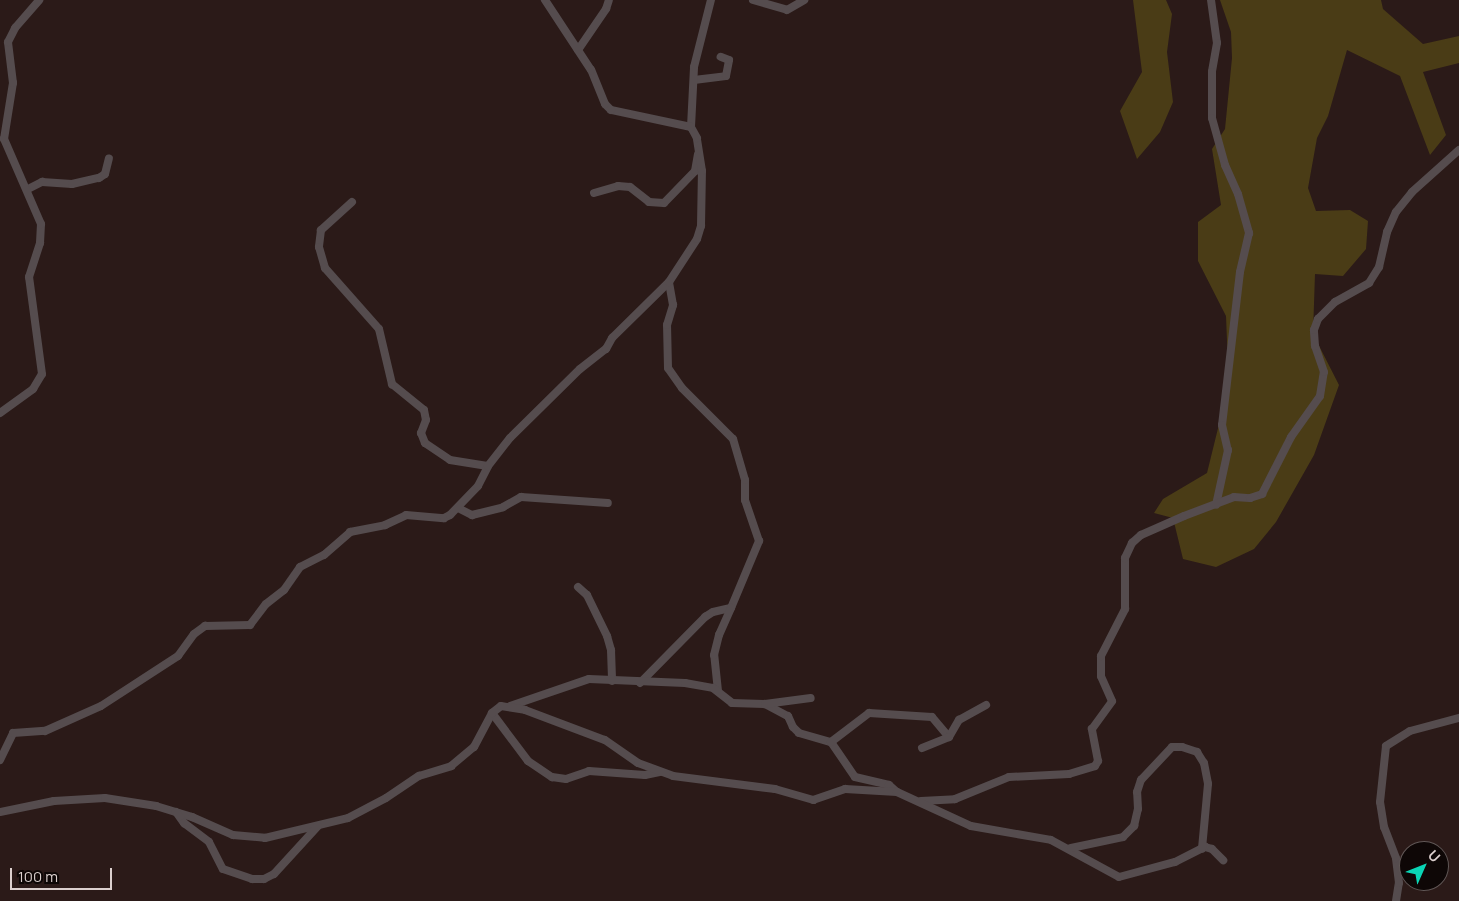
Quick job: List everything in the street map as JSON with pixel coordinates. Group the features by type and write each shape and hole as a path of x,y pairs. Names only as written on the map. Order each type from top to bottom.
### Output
{"street":[{"path":"0,413 33,389 42,374 29,277 42,229 28,189 2,139 13,83 8,42 15,28 39,0"},
{"path":"545,0 592,70 605,104 611,110 690,126"},
{"path":"578,50 606,10 609,0"},
{"path":"0,760 13,733 45,731 101,706 170,662 205,626 250,625 266,604 284,590 300,567 324,555 350,532 385,525 406,515 444,518 458,508 478,486 488,466 510,438 580,369 606,349 612,338 626,327 669,282 697,239 701,226 699,144 690,126 694,67 711,0"},
{"path":"753,0 787,10 804,0"},
{"path":"1211,0 1217,43 1212,72 1212,118 1225,165 1238,194 1249,233 1240,272 1222,425 1228,450 1216,505"},
{"path":"694,80 725,76 729,60 721,57"},
{"path":"594,193 618,186 630,187 649,202 664,203 695,171 699,144"},
{"path":"921,801 955,800 1009,777 1069,774 1095,766 1098,761 1092,729 1112,700 1101,676 1100,656 1125,610 1124,568 1128,550 1141,535 1234,497 1258,496 1266,488 1292,437 1320,396 1324,372 1315,346 1314,330 1318,319 1335,302 1369,283 1379,267 1387,232 1396,212 1412,192 1459,150"},
{"path":"28,189 46,182 72,184 99,178 105,174 110,158"},
{"path":"352,202 321,230 319,247 325,268 379,329 392,384 424,410 426,420 421,433 425,443 450,460 488,466"},
{"path":"669,282 673,300 667,330 669,372 732,439 746,480 745,500 757,531 757,546 719,635 714,655 718,691"},
{"path":"458,508 472,515 503,507 521,497 608,503"},
{"path":"578,587 587,595 607,636 611,650 612,681"},
{"path":"640,683 705,617 713,612 731,608"},
{"path":"510,706 582,680 640,683 678,682 718,691 732,703 764,704 811,698"},
{"path":"764,704 788,716 793,728 799,733 831,742 855,777 889,785 897,792"},
{"path":"922,748 949,736 959,720 986,705"},
{"path":"0,812 79,798 122,801 176,812 233,835 265,838 348,818 386,798 419,776 451,766 474,747 497,706 510,706 605,740 638,763 661,772 732,786 774,789 813,800 845,789 897,792 921,801 971,826 1037,836 1071,848 1119,877 1175,862 1202,849 1212,848 1223,860"},
{"path":"492,713 528,761 552,776 566,779 589,771 645,775 661,772"},
{"path":"831,742 869,713 932,717 949,736"},
{"path":"1396,901 1399,883 1396,858 1384,827 1380,802 1386,746 1410,731 1459,718"},
{"path":"1071,848 1123,836 1134,826 1138,809 1136,792 1141,780 1172,747 1182,747 1197,752 1204,763 1208,784 1202,849"},
{"path":"176,812 209,842 223,869 236,876 252,880 264,880 274,874 318,826"}],"shaded area":[{"path":"1133,0 1166,0 1172,14 1167,52 1173,102 1160,132 1137,159 1120,111 1142,72"},
{"path":"1220,0 1381,0 1383,9 1423,44 1459,36 1459,63 1423,72 1446,135 1430,155 1400,76 1347,50 1328,116 1317,138 1308,188 1316,211 1350,210 1368,221 1366,249 1343,276 1315,274 1313,334 1339,385 1314,455 1276,522 1254,549 1216,567 1183,559 1173,518 1154,513 1163,499 1207,473 1223,408 1228,366 1226,316 1198,261 1198,222 1221,205 1212,149 1225,129 1232,58 1231,32"}]}
